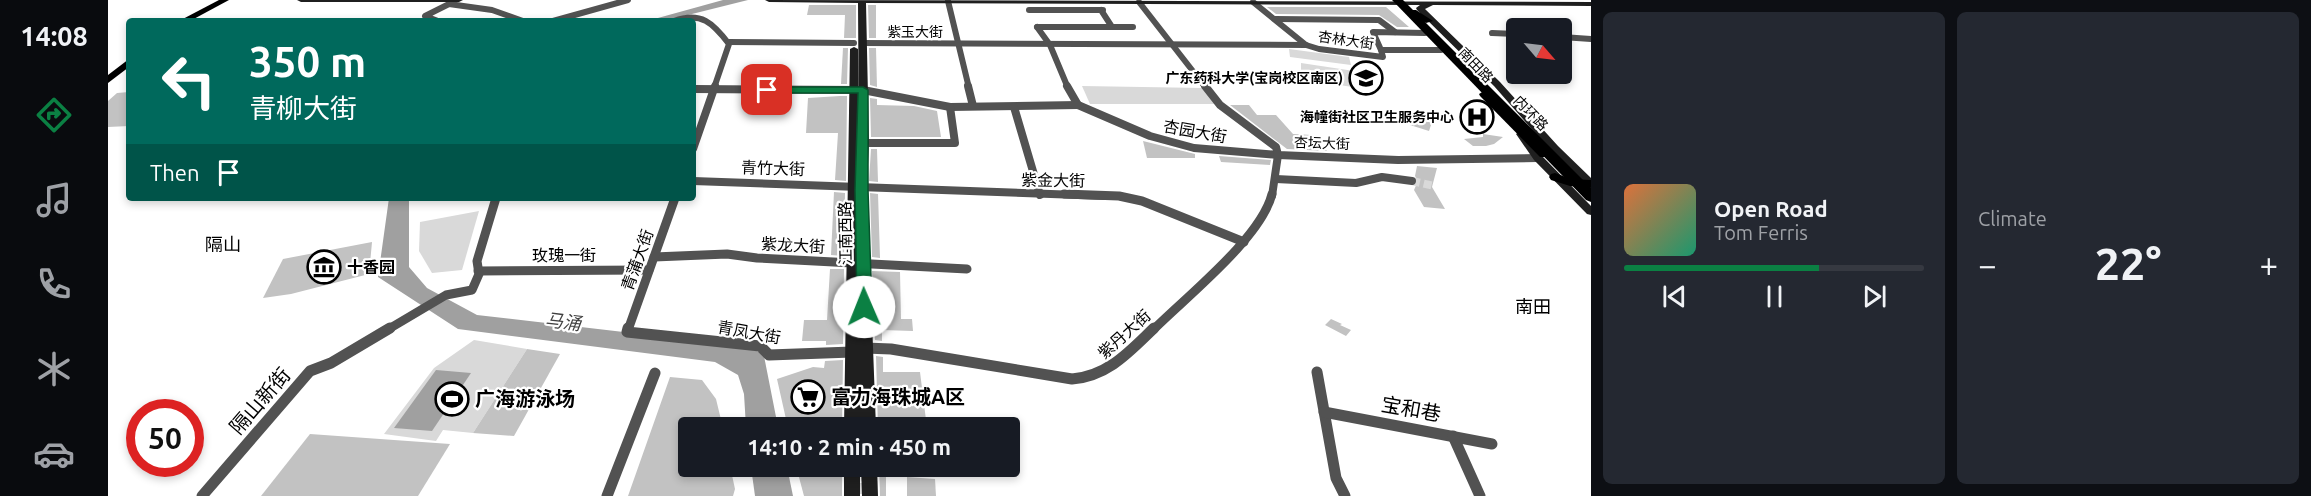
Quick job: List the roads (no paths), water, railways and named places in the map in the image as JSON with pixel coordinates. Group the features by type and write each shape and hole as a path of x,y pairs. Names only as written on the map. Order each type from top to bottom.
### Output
{"highway":[{"name":"内环路","path":"1402,3 1525,125 1591,198"},
{"name":"内环路","path":"1402,3 1543,154 1587,186"},
{"path":"1447,48 1500,92 1543,154"},
{"path":"1525,125 1571,187 1591,206"}],"main road":[{"path":"178,18 213,0"},
{"path":"189,18 225,0"},
{"path":"301,0 449,2 459,0"},
{"path":"769,0 1591,2"},
{"name":"江南西路","path":"859,0 859,90 864,143 857,186 859,350 867,417"},
{"path":"1476,0 1591,2"},
{"path":"1371,2 1393,7 1402,3"},
{"path":"1402,3 1426,16 1489,76 1525,125 1555,177 1591,212"},
{"name":"南田路","path":"1402,3 1425,33 1447,48 1587,186 1591,198"},
{"name":"南田路","path":"1402,3 1525,125"},
{"path":"1443,3 1422,5 1420,8 1447,48"},
{"path":"108,68 126,53"},
{"path":"108,80 126,65"},
{"path":"1475,75 1489,76"},
{"path":"857,186 859,90"},
{"path":"1525,125 1587,186"},
{"path":"1555,177 1587,186"},
{"path":"853,417 859,350"},
{"path":"852,477 852,496"},
{"path":"869,477 870,496"}],"street":[{"path":"564,18 628,0"},
{"name":"紫玉大街","path":"728,42 958,44 948,1"},
{"name":"杏坛大街","path":"1138,1 1220,105 1276,147 1278,155 1408,160 1543,154"},
{"path":"432,18 425,15 449,2 492,10 515,18"},
{"name":"杏林大街","path":"1253,2 1306,45 1319,49 1383,57 1381,50 1447,48"},
{"path":"1029,10 1102,10 1112,27"},
{"path":"683,18 692,15 702,20 728,42 728,51 696,141"},
{"path":"1275,19 1379,20 1395,33"},
{"path":"1078,105 1071,96 1050,45 1037,27 1133,27"},
{"path":"1381,50 1373,32 1425,33"},
{"path":"1492,33 1506,34"},
{"path":"1572,38 1591,39"},
{"path":"973,106 958,44 1306,45"},
{"path":"696,89 859,90 950,107 1078,105"},
{"name":"杏园大街","path":"1078,105 1127,127 1181,146 1278,155"},
{"path":"864,143 955,143 950,107"},
{"path":"1014,107 1040,195"},
{"name":"紫丹大街","path":"859,350 907,351 1064,379 1090,377 1107,370 1120,361 1244,242 1265,213 1276,179 1278,155"},
{"path":"1276,179 1356,183 1382,177 1412,181"},
{"name":"青竹大街","path":"696,181 857,186"},
{"name":"紫金大街","path":"857,186 1126,197 1195,221 1244,242"},
{"path":"478,271 477,261 495,201"},
{"name":"青蒲大街","path":"627,332 674,201"},
{"name":"紫龙大街","path":"654,257 727,254 757,258 967,269"},
{"name":"玫瑰一街","path":"478,271 649,270"},
{"name":"隔山新街","path":"202,496 310,371 331,363 446,295 472,290 478,271"},
{"name":"青凤大街","path":"627,332 760,346 770,355 859,350"},
{"path":"1317,372 1336,478 1345,496"},
{"path":"607,496 655,373"},
{"name":"宝和巷","path":"1324,412 1492,444"},
{"path":"1453,435 1480,496"}],"tunnel":[{"path":"1412,181 1434,186"},
{"path":"861,477 861,496"}],"place":[{"name":"广东药科大学(宝岗校区南区)","path":"1366,78"},
{"name":"海幢街社区卫生服务中心","path":"1477,117"},
{"name":"十香园","path":"324,267"},
{"name":"富力海珠城A区","path":"808,397"},
{"name":"广海游泳场","path":"452,399"}],"district":[{"name":"隔山","path":"223,245"},
{"name":"南田","path":"1533,307"}],"water label":[{"name":"马涌","path":"563,322"}]}
